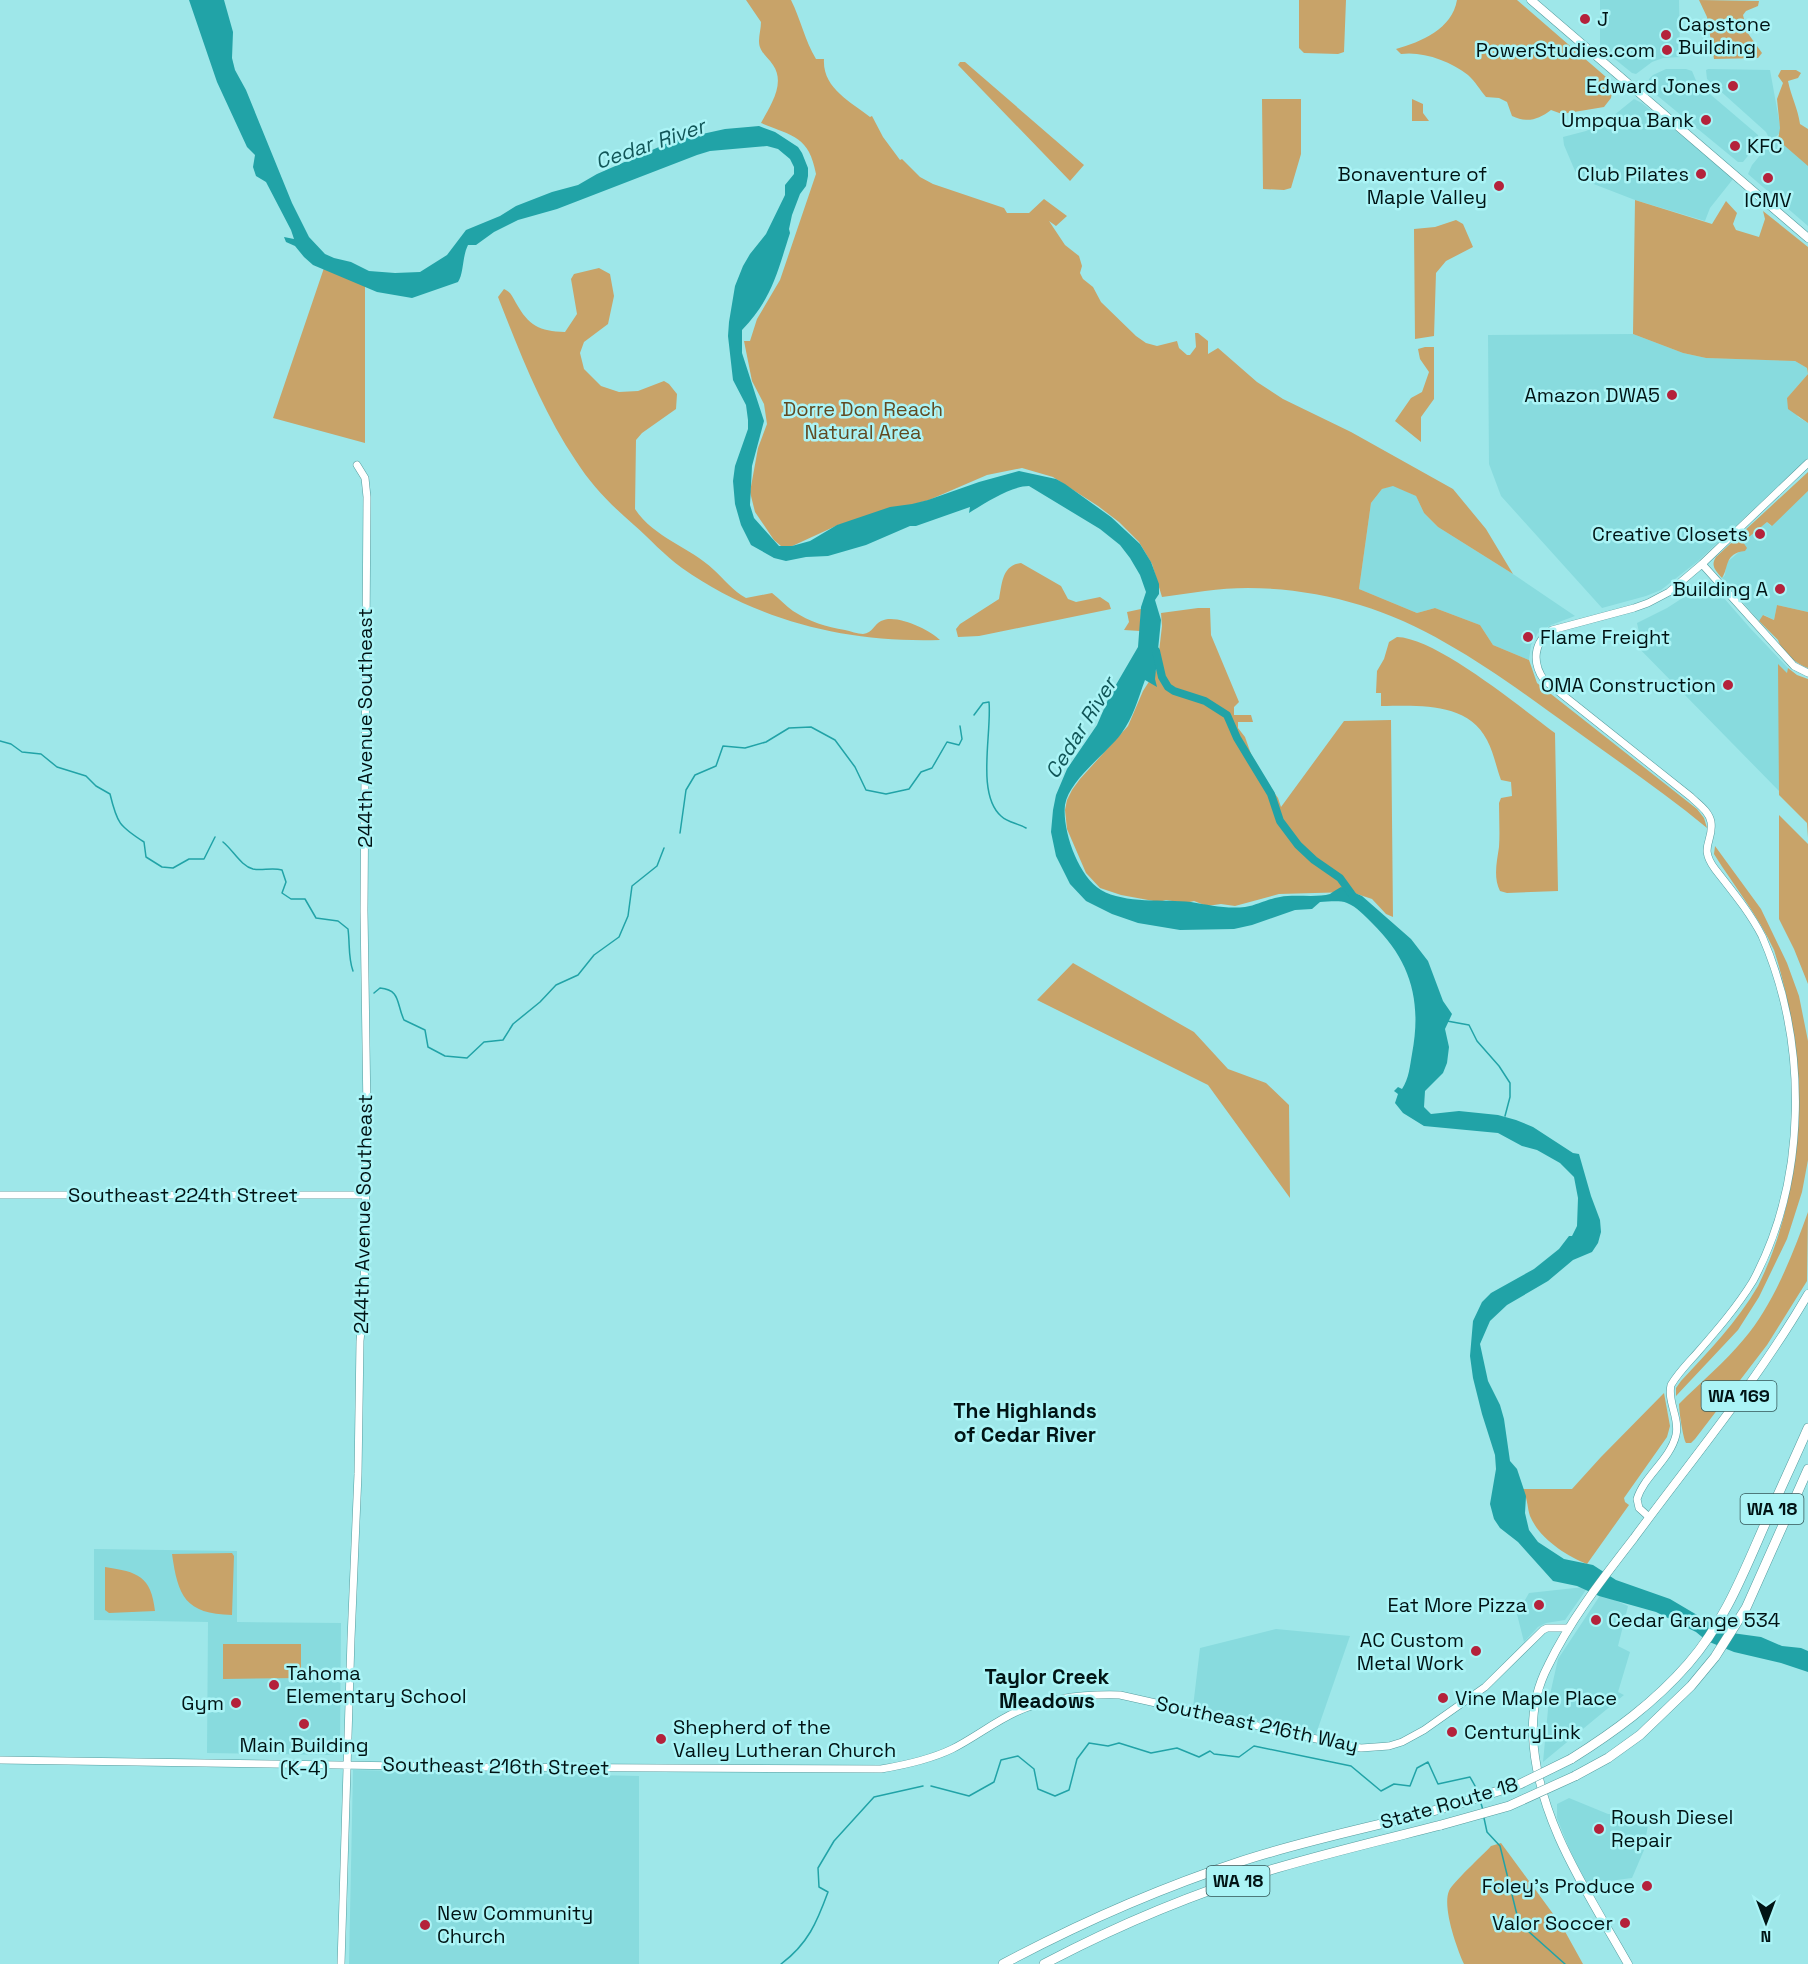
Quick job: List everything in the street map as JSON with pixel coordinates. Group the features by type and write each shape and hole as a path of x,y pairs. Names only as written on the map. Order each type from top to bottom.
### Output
{"highway":[{"name":"State Route 18","path":"1003,1964 1091,1921 1161,1891 1243,1861 1315,1840 1455,1805 1512,1787 1571,1759 1624,1724 1656,1698 1687,1665 1713,1632 1737,1590 1808,1428"},
{"name":"State Route 18","path":"1044,1964 1074,1948 1173,1904 1276,1868 1509,1806 1608,1758 1640,1735 1703,1672 1726,1642 1752,1596 1808,1469"}],"main road":[{"path":"1531,0 1808,238"},
{"name":"WA 169","path":"1628,1964 1573,1868 1557,1834 1538,1771 1533,1736 1534,1709 1539,1686 1547,1666 1569,1628 1744,1389 1791,1323 1808,1294"}],"street":[{"path":"1649,1517 1639,1508 1637,1499 1639,1492 1676,1436 1676,1417 1670,1396 1671,1385 1724,1322 1751,1283 1773,1241 1788,1198 1800,1132 1802,1105 1800,1063 1785,991 1766,944 1743,904 1707,857 1711,822 1706,812 1691,797 1544,680 1536,666 1535,656 1541,640 1552,630 1648,603 1668,592 1702,564 1808,463"},
{"name":"244th Avenue Southeast","path":"341,1964 346,1764 358,1474 367,1112 364,911 367,497 365,478 357,465"},
{"path":"1702,564 1794,666 1808,673"},
{"name":"Southeast 224th Street","path":"0,1195 365,1195"},
{"name":"Southeast 216th Way","path":"952,1749 1015,1712 1031,1706 1075,1696 1101,1694 1120,1695 1348,1746 1368,1748 1389,1746 1424,1730 1479,1692 1543,1630 1569,1628"},
{"name":"Southeast 216th Street","path":"0,1760 483,1767 856,1769 897,1767 952,1749"}],"shaded area":[{"name":"Cedar River","path":"189,0 224,0 233,32 232,58 235,70 246,90 292,203 309,237 325,254 351,262 369,271 420,272 447,255 466,230 500,216 516,206 578,185 597,174 675,140 725,129 759,126 775,132 798,147 808,168 806,186 800,194 792,215 790,233 772,285 752,319 742,330 742,353 764,421 752,466 750,505 754,518 779,546 792,546 810,541 837,525 890,507 928,500 1019,471 1056,479 1065,484 1111,517 1140,544 1151,562 1159,584 1159,594 1155,600 1161,620 1155,679 1157,687 1145,680 1125,728 1073,786 1068,796 1065,805 1066,827 1079,864 1085,874 1101,890 1133,899 1238,907 1286,896 1325,895 1341,887 1362,896 1411,939 1428,961 1443,1001 1452,1014 1445,1029 1449,1047 1447,1063 1443,1073 1425,1091 1424,1107 1431,1114 1459,1111 1498,1115 1516,1120 1533,1127 1573,1153 1579,1154 1600,1220 1601,1232 1592,1252 1573,1260 1548,1281 1507,1305 1490,1321 1480,1344 1488,1381 1504,1419 1510,1461 1517,1469 1526,1496 1525,1513 1529,1530 1538,1542 1564,1559 1593,1565 1616,1580 1670,1599 1732,1633 1761,1637 1782,1646 1808,1651 1808,1672 1734,1652 1707,1641 1696,1632 1656,1612 1599,1596 1577,1586 1553,1581 1518,1542 1500,1528 1494,1519 1490,1504 1496,1469 1495,1455 1473,1378 1470,1356 1473,1321 1482,1302 1491,1293 1534,1269 1559,1249 1569,1236 1572,1236 1577,1226 1578,1198 1574,1177 1560,1163 1498,1133 1424,1126 1403,1113 1395,1103 1398,1094 1394,1091 1398,1087 1402,1089 1410,1067 1415,1035 1414,999 1404,967 1396,952 1372,923 1351,905 1334,901 1320,902 1312,909 1295,910 1234,929 1180,930 1138,923 1112,914 1086,901 1070,884 1056,856 1051,832 1056,795 1067,769 1097,725 1110,695 1138,647 1141,607 1146,592 1140,575 1120,545 1100,529 1029,486 1006,492 969,513 970,507 916,526 910,526 866,545 828,556 786,561 774,558 751,545 741,525 735,504 733,481 735,466 748,429 748,420 746,405 733,380 728,336 729,322 735,286 743,266 766,234 785,195 785,185 794,174 794,167 790,159 778,149 767,146 710,151 697,155 557,209 518,220 494,232 476,245 468,245 458,282 412,298 377,292 313,265 295,246 286,242 284,237 294,239 291,230 266,182 256,176 253,167 255,155 247,147 217,82"},
{"path":"1600,0 1679,0 1680,57 1663,58 1652,62 1636,74 1632,73 1600,47"},
{"path":"1666,69 1692,71 1697,83 1758,135 1759,142 1743,162 1738,162 1648,88 1649,79"},
{"path":"1706,70 1770,70 1781,131 1776,137 1808,165 1808,226 1748,174 1752,165 1767,147 1768,136 1707,79"},
{"path":"1634,99 1642,103 1733,179 1710,208 1705,221 1635,200 1578,178 1564,145 1563,137 1586,131 1608,120"},
{"path":"1633,334 1683,353 1706,358 1795,361 1807,368 1808,374 1787,398 1798,417 1808,423 1808,458 1698,561 1661,590 1602,608 1501,496 1489,464 1488,335"},
{"name":"Flame Freight","path":"1393,485 1416,496 1424,513 1438,527 1575,616 1551,625 1538,633 1531,645 1529,660 1493,645 1480,625 1435,608 1417,613 1359,589 1371,503 1382,489"},
{"path":"1808,491 1808,612 1777,605 1774,620 1764,615 1759,621 1722,578 1725,575 1726,563 1739,552 1742,543 1767,522 1771,526"},
{"path":"1709,581 1788,668 1780,792 1630,639 1640,637 1637,623 1667,608"},
{"name":"Tahoma Elementary School","path":"94,1549 237,1551 237,1622 341,1623 340,1746 333,1755 207,1753 208,1622 94,1620"},
{"path":"1584,1587 1586,1590 1565,1620 1546,1623 1538,1627 1524,1642 1517,1614 1529,1593"},
{"path":"1601,1594 1628,1606 1618,1646 1630,1652 1618,1692 1624,1695 1543,1762 1549,1699 1558,1659"},
{"path":"1276,1629 1350,1636 1316,1734 1193,1707 1200,1648"},
{"path":"353,1770 639,1776 639,1964 349,1964"},
{"path":"1569,1798 1608,1814 1640,1815 1648,1824 1644,1850 1632,1878 1586,1884 1557,1818 1557,1804"}],"green space":[{"name":"Dorre Don Reach Natural Area","path":"746,0 791,0 816,59 824,59 828,78 833,86 847,100 870,117 872,116 883,137 900,160 902,159 920,177 933,184 1004,208 1007,213 1029,213 1044,199 1067,216 1056,226 1049,221 1065,245 1079,256 1082,266 1080,273 1083,279 1093,287 1101,302 1146,343 1157,346 1177,341 1179,348 1190,355 1196,347 1195,333 1198,333 1208,341 1208,354 1218,348 1257,382 1283,399 1351,432 1453,489 1486,529 1513,574 1438,527 1424,513 1416,496 1393,486 1382,489 1371,503 1359,589 1417,613 1435,608 1480,625 1493,645 1529,660 1537,683 1697,809 1704,818 1707,828 1657,789 1497,675 1417,627 1389,615 1333,598 1276,589 1226,589 1162,597 1152,564 1139,542 1119,522 1098,506 1053,477 1022,468 987,475 929,500 838,525 788,548 774,540 755,512 750,492 758,448 767,424 764,404 752,381 744,341 750,341 757,319 780,280 816,174 809,152 798,139 761,123 775,95 778,80 777,72 759,45 761,22"},
{"path":"1299,0 1346,0 1344,52 1338,54 1304,53 1299,48"},
{"path":"1457,0 1517,0 1606,77 1613,86 1611,98 1604,107 1562,114 1551,110 1537,118 1523,119 1512,116 1507,102 1499,98 1486,97 1471,77 1453,65 1418,54 1401,54 1396,49 1434,33 1449,19"},
{"path":"1699,0 1759,1 1758,6 1746,11 1743,15 1747,32 1762,53 1758,58 1714,59 1707,17"},
{"path":"960,62 965,62 1084,165 1070,181 958,65"},
{"path":"1781,70 1796,70 1801,73 1798,78 1788,81 1800,124 1808,129 1808,166 1778,140 1780,128 1777,99 1783,83 1778,76"},
{"path":"1262,99 1301,99 1301,154 1291,188 1284,190 1263,189"},
{"path":"1412,99 1423,104 1423,113 1429,121 1412,121"},
{"path":"1635,200 1712,224 1726,201 1737,213 1733,224 1736,230 1759,237 1765,219 1763,211 1808,247 1808,374 1807,368 1795,361 1706,358 1683,353 1633,334"},
{"path":"1456,220 1463,224 1473,247 1446,261 1436,273 1434,336 1415,339 1414,229 1435,227"},
{"path":"324,268 365,286 365,443 273,418"},
{"path":"599,268 610,274 614,296 608,324 584,342 580,353 584,369 601,386 619,392 638,391 664,381 677,394 676,409 642,433 636,440 635,509 643,519 652,528 704,562 746,598 772,593 793,611 806,618 825,626 861,634 869,632 881,621 895,619 921,627 940,640 872,638 838,633 773,615 742,602 711,587 675,563 603,495 582,470 553,422 523,360 498,297 504,289 506,290 530,322 548,330 565,332 577,314 571,279 574,274"},
{"path":"1434,347 1434,399 1421,417 1421,442 1395,421 1411,398 1422,392 1429,372 1420,359 1418,349"},
{"path":"1808,374 1808,423 1788,409 1787,398"},
{"path":"1808,472 1808,491 1772,526 1767,522 1743,542 1747,548 1730,558 1722,578 1714,566 1716,557"},
{"path":"1021,563 1061,586 1068,599 1076,602 1100,597 1109,603 1111,609 979,636 958,637 956,629 960,624 999,599 1006,571"},
{"path":"1777,605 1808,612 1808,668 1790,657 1778,640 1759,621 1763,615 1774,620"},
{"path":"1210,608 1211,635 1239,702 1234,707 1234,715 1251,715 1253,722 1238,722 1238,728 1245,737 1256,768 1278,798 1281,807 1344,721 1391,720 1393,917 1386,914 1372,899 1351,892 1279,894 1235,906 1221,904 1207,906 1194,901 1159,902 1121,895 1100,888 1086,873 1067,829 1065,810 1067,800 1080,779 1128,726 1143,691 1157,669 1162,626 1161,613"},
{"path":"1141,609 1140,631 1124,630 1129,622 1127,612"},
{"path":"1397,637 1414,640 1456,661 1555,733 1558,891 1507,893 1500,891 1496,875 1499,803 1501,798 1512,796 1511,782 1501,780 1487,740 1478,727 1467,718 1440,708 1381,706 1381,693 1376,693 1377,671 1384,659 1389,642"},
{"path":"1778,664 1787,673 1788,668 1808,679 1808,838 1807,823 1779,795"},
{"path":"1779,815 1808,844 1808,984 1779,919"},
{"path":"1715,846 1761,909 1787,963 1799,996 1808,1041 1808,1160 1802,1192 1787,1239 1759,1297 1738,1330 1676,1396 1676,1388 1681,1381 1732,1324 1758,1286 1774,1247 1786,1206 1794,1163 1798,1120 1793,1033 1774,950 1753,913 1714,854"},
{"path":"1073,963 1194,1032 1228,1069 1266,1083 1289,1105 1290,1198 1208,1085 1037,1000"},
{"path":"1808,1212 1807,1281 1767,1345 1695,1439 1691,1443 1686,1443 1679,1404 1729,1356 1754,1326 1773,1295"},
{"path":"1664,1393 1670,1426 1667,1437 1624,1498 1629,1505 1587,1564 1570,1556 1546,1539 1534,1524 1522,1489 1572,1489"},
{"path":"232,1553 234,1556 232,1615 216,1614 194,1606 181,1591 172,1554"},
{"path":"105,1567 126,1571 141,1578 150,1590 155,1611 109,1613 105,1610"},
{"path":"223,1644 301,1644 301,1678 223,1679"},
{"path":"1501,1843 1562,1926 1583,1964 1464,1964 1454,1939 1449,1917 1447,1898 1449,1891 1491,1846"}],"waterway":[{"name":"Cedar River","path":"1156,651 1162,677 1168,687 1205,701 1227,715 1237,738 1271,794 1280,821 1298,845 1314,860 1340,878 1353,896"},
{"path":"974,715 983,703 989,702 987,778 993,806 1001,816 1026,828"},
{"path":"680,833 686,790 695,775 716,766 723,746 745,748 766,742 789,728 811,727 835,740 855,767 866,790 886,794 909,789 921,772 932,768 947,742 959,745 962,739 960,726"},
{"path":"0,741 11,744 22,752 41,754 57,767 86,776 96,786 110,794 120,823 144,842 146,857 162,867 173,868 189,859 204,859 215,837"},
{"path":"223,842 241,861 253,869 282,870 286,882 282,893 291,899 305,899 316,918 338,921 348,929 353,971"},
{"path":"374,993 380,988 391,991 397,998 404,1020 425,1030 428,1047 445,1056 467,1058 484,1042 503,1040 513,1024 540,1002 556,985 578,975 594,955 619,937 628,916 632,886 657,866 664,848"},
{"path":"1447,1021 1469,1025 1477,1041 1499,1066 1510,1083 1510,1097 1505,1116"},
{"path":"931,1786 969,1796 994,1782 1001,1760 1018,1756 1034,1769 1038,1789 1055,1796 1069,1790 1077,1759 1089,1743 1108,1746 1119,1743 1151,1753 1177,1748 1199,1757 1210,1751 1214,1754 1239,1757 1254,1746 1351,1766 1381,1791 1394,1784 1410,1786 1417,1768 1428,1762 1438,1784 1470,1777 1479,1793"},
{"path":"781,1964 805,1940 820,1913 828,1892 819,1887 818,1868 834,1841 874,1797 923,1786"},
{"path":"1480,1800 1483,1810"},
{"path":"1484,1818 1487,1832 1500,1846 1519,1923 1565,1964"}],"place":[{"name":"J","path":"1585,19"},
{"name":"Capstone Building","path":"1666,35"},
{"name":"PowerStudies.com","path":"1667,50"},
{"name":"Edward Jones","path":"1733,86"},
{"name":"Umpqua Bank","path":"1706,120"},
{"name":"KFC","path":"1735,146"},
{"name":"Club Pilates","path":"1701,174"},
{"name":"ICMV","path":"1768,178"},
{"name":"Bonaventure of Maple Valley","path":"1499,186"},
{"name":"Amazon DWA5","path":"1672,395"},
{"name":"Creative Closets","path":"1760,534"},
{"name":"Building A","path":"1780,589"},
{"name":"Flame Freight","path":"1528,637"},
{"name":"OMA Construction","path":"1728,685"},
{"name":"Eat More Pizza","path":"1539,1605"},
{"name":"Cedar Grange 534","path":"1596,1620"},
{"name":"AC Custom Metal Work","path":"1476,1651"},
{"name":"Tahoma Elementary School","path":"274,1685"},
{"name":"Vine Maple Place","path":"1443,1698"},
{"name":"Gym","path":"236,1703"},
{"name":"Main Building (K-4)","path":"304,1724"},
{"name":"CenturyLink","path":"1452,1732"},
{"name":"Shepherd of the Valley Lutheran Church","path":"661,1739"},
{"name":"Roush Diesel Repair","path":"1599,1829"},
{"name":"Foley's Produce","path":"1647,1886"},
{"name":"Valor Soccer","path":"1625,1923"},
{"name":"New Community Church","path":"425,1925"}],"district":[{"name":"The Highlands of Cedar River","path":"1025,1423"},
{"name":"Taylor Creek Meadows","path":"1047,1689"}]}
